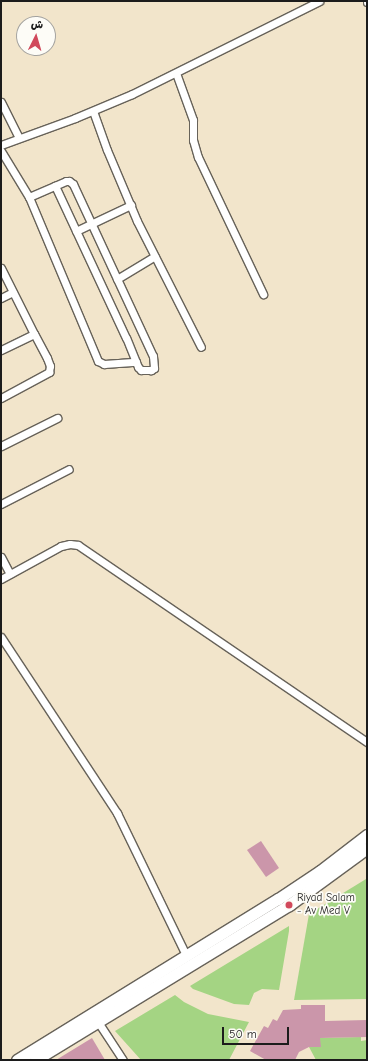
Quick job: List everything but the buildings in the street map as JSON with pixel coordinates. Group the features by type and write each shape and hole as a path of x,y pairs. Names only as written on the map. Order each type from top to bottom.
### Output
{"main road":[{"path":"17,1060 308,879 367,835"},
{"path":"35,1060 289,905 367,848"}],"street":[{"path":"1,145 93,111 176,73 319,1"},
{"path":"176,73 193,120 193,140 198,157 263,294"},
{"path":"1,102 19,138"},
{"path":"93,111 130,205 201,347"},
{"path":"1,151 29,197 98,361 104,364 136,362"},
{"path":"29,197 66,181 71,181 153,356 154,368 149,371 141,370 136,362 56,186"},
{"path":"76,230 130,205"},
{"path":"117,279 155,256"},
{"path":"1,268 50,366 49,372 1,398"},
{"path":"1,298 13,292"},
{"path":"1,350 34,334"},
{"path":"1,446 57,418"},
{"path":"1,504 69,469"},
{"path":"1,579 62,546 70,544 78,545 367,742"},
{"path":"1,557 10,574"},
{"path":"1,637 117,813 186,955"},
{"path":"98,1022 123,1060"}],"green space":[{"path":"366,879 367,999 294,1000 309,914"},
{"path":"289,926 279,990 262,989 254,993 249,1005 234,1004 193,989 190,986"},
{"path":"175,995 184,1002 208,1014 249,1022 229,1060 141,1060 115,1031"},
{"path":"361,1037 361,1041 367,1040 367,1060 316,1060 309,1047 320,1047 320,1038"}],"place":[{"name":"Riyad Salam - Av Med V","path":"289,905"}]}
